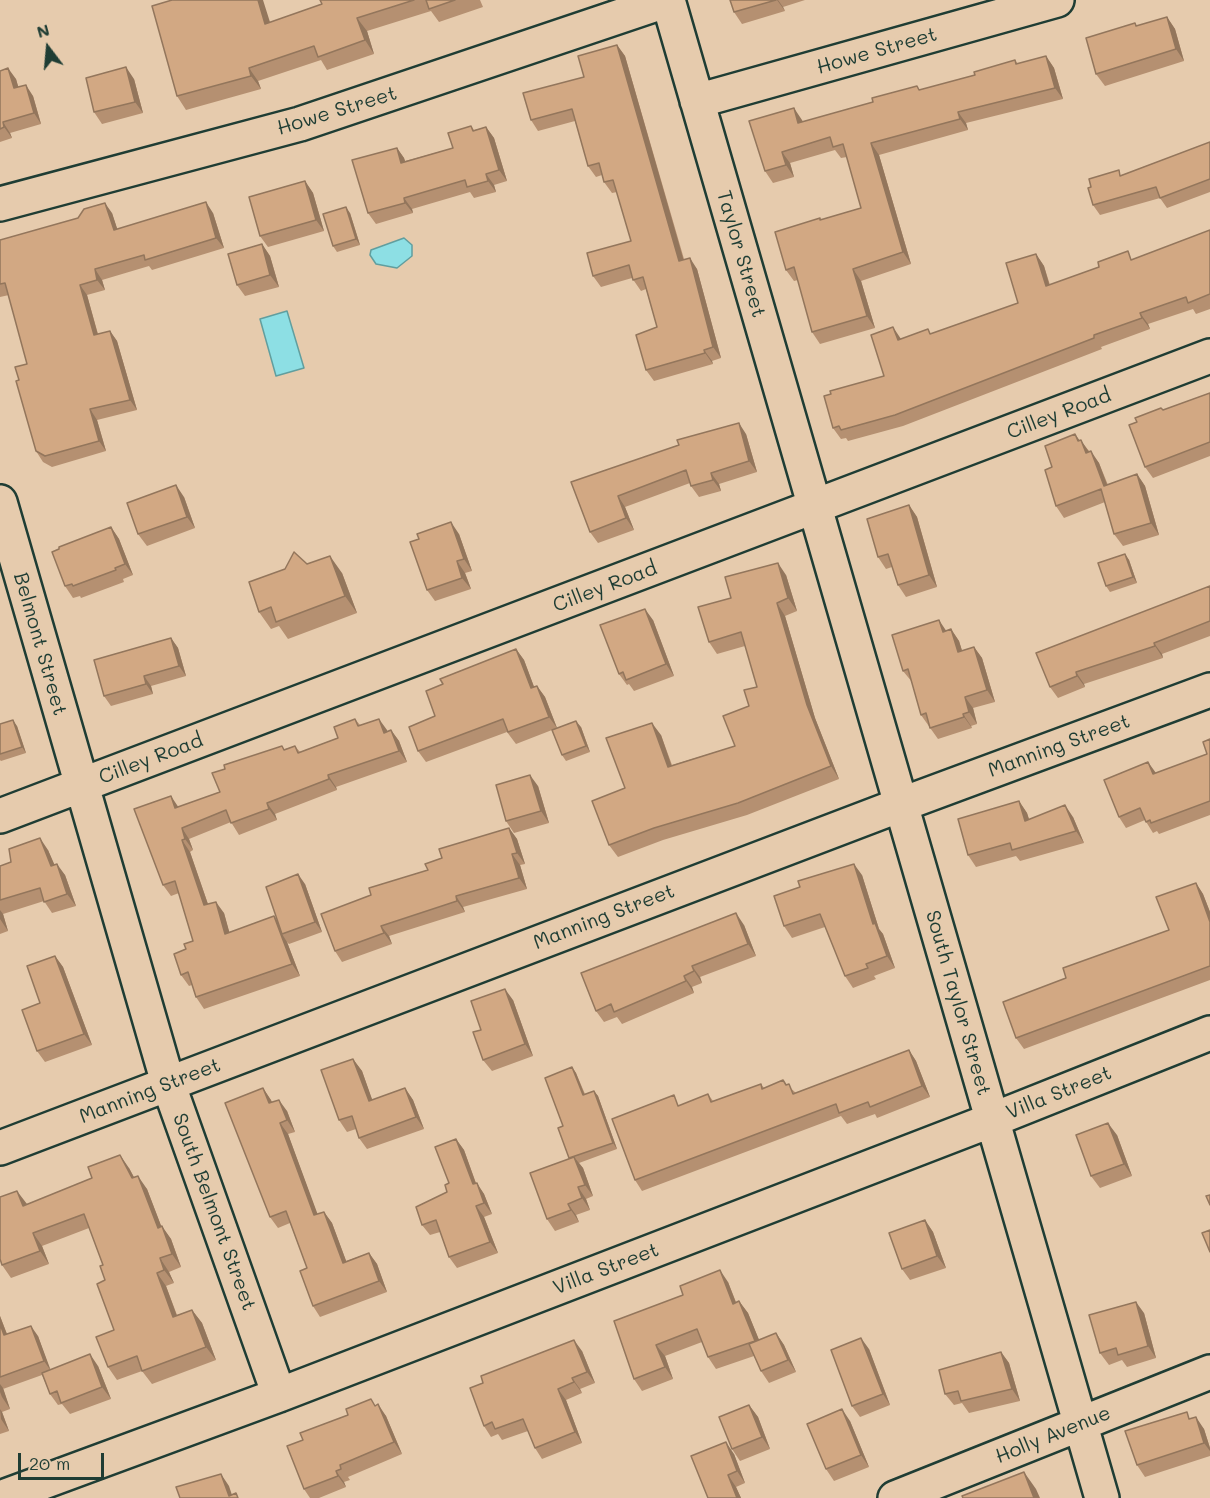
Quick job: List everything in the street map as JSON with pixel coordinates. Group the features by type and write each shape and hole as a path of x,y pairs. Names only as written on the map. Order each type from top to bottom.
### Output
{"street":[{"name":"Howe Street","path":"0,204 300,124 668,0"},
{"name":"Taylor Street","path":"668,0 814,507"},
{"name":"Howe Street","path":"697,101 1057,0"},
{"name":"Cilley Road","path":"0,816 1210,356"},
{"name":"Belmont Street","path":"0,502 81,785"},
{"name":"South Taylor Street","path":"814,507 1102,1498"},
{"name":"Manning Street","path":"0,1148 900,805 1210,690"},
{"name":"South Belmont Street","path":"81,785 168,1083 279,1395"},
{"name":"Villa Street","path":"0,1498 279,1395 992,1120 1210,1033"},
{"name":"Holly Avenue","path":"895,1498 1210,1372"}],"water":[{"path":"404,238 412,245 412,256 397,268 376,264 370,255 371,250"},
{"path":"287,311 304,368 276,376 260,319"}],"building":[{"path":"172,0 258,0 265,24 322,4 320,0 414,0 357,18 365,40 318,57 314,46 249,68 251,76 177,96 152,6"},
{"path":"426,0 455,0 429,9"},
{"path":"730,0 776,0 734,12"},
{"path":"1167,17 1176,49 1096,74 1086,38 1135,23 1136,26"},
{"path":"617,45 679,261 690,258 713,347 704,350 705,353 646,370 636,335 657,327 643,277 633,280 629,265 593,276 587,253 631,241 613,180 604,182 599,163 588,166 572,109 531,120 523,93 584,77 578,56"},
{"path":"1046,56 1055,88 958,112 960,119 871,143 903,252 853,269 867,316 812,332 794,267 786,270 775,232 861,208 843,144 833,147 830,137 782,152 786,165 765,171 749,121 794,108 798,123 873,102 872,98 917,86 919,90 975,75 974,72 1015,60 1016,64"},
{"path":"126,67 135,102 94,112 86,78"},
{"path":"8,68 14,88 26,85 34,113 3,122 4,127 0,129 0,71"},
{"path":"471,126 473,131 486,127 499,170 486,174 488,181 467,187 465,180 404,198 405,203 368,213 352,160 397,148 401,163 453,148 448,133"},
{"path":"1210,142 1210,179 1160,198 1156,187 1093,205 1088,188 1091,187 1089,179 1119,170 1120,176"},
{"path":"305,181 316,220 260,236 249,197"},
{"path":"206,202 216,238 145,260 144,255 95,269 97,280 80,285 94,335 110,331 130,400 90,409 99,441 45,456 36,451 16,381 19,380 15,367 27,364 5,283 0,284 0,240 78,218 84,209 105,203 114,230"},
{"path":"346,207 356,239 333,246 323,214"},
{"path":"1210,230 1210,294 1188,303 1186,297 1140,313 1142,318 1094,335 1094,338 895,415 841,430 839,426 833,428 824,396 831,394 830,391 884,376 871,335 893,327 898,340 928,329 930,334 1018,303 1006,263 1036,254 1046,286 1099,267 1098,262 1128,251 1131,260"},
{"path":"262,244 270,275 237,285 228,254"},
{"path":"1210,393 1210,442 1145,467 1129,425 1137,422 1135,418"},
{"path":"739,423 749,461 711,473 713,480 691,486 686,470 618,496 626,518 590,532 571,482 679,445 677,440"},
{"path":"1075,434 1078,441 1081,440 1086,453 1091,451 1104,486 1137,474 1151,523 1114,534 1101,489 1056,506 1045,470 1052,467 1045,446"},
{"path":"176,485 187,517 138,534 127,503"},
{"path":"909,505 929,575 898,585 888,554 878,557 867,519"},
{"path":"451,522 464,559 457,561 462,578 427,590 410,542 419,539 417,534"},
{"path":"111,527 125,564 115,568 116,570 73,586 72,584 65,586 52,552 59,547"},
{"path":"294,552 307,564 330,556 345,596 276,622 271,607 259,612 249,582 285,569"},
{"path":"1125,554 1133,577 1106,586 1098,563"},
{"path":"778,563 788,598 777,603 807,705 831,766 738,803 654,828 609,845 592,801 625,788 606,738 652,723 668,767 735,746 723,716 749,706 744,690 757,687 741,632 709,642 698,607 731,598 725,577"},
{"path":"1210,586 1210,621 1154,643 1155,646 1076,672 1077,676 1050,687 1036,653"},
{"path":"645,609 666,664 626,680 623,672 619,674 600,625"},
{"path":"939,620 943,632 951,629 958,652 974,647 987,690 965,697 969,712 963,714 964,717 930,728 926,713 921,715 908,669 903,671 892,635"},
{"path":"171,638 179,666 144,676 146,684 104,696 94,660"},
{"path":"516,649 531,688 537,686 549,717 508,732 503,719 418,751 409,727 435,716 426,691 443,684 440,679"},
{"path":"355,719 358,726 379,719 384,733 391,730 399,751 328,775 329,779 267,803 269,809 231,823 226,810 182,828 185,839 182,840 204,905 216,902 225,934 274,916 292,964 196,997 188,972 181,975 174,954 186,949 184,944 193,941 175,881 163,885 134,809 171,796 175,808 220,792 212,773 225,769 224,765 282,746 284,750 295,746 298,753 338,738 334,727"},
{"path":"13,720 22,747 0,754 0,724"},
{"path":"576,721 586,746 562,755 552,730"},
{"path":"1210,739 1210,801 1151,823 1150,820 1146,822 1140,808 1119,817 1104,780 1148,762 1153,774 1207,754 1203,742"},
{"path":"530,775 541,811 506,821 496,785"},
{"path":"1019,801 1025,821 1065,805 1076,831 1012,850 1010,843 968,855 958,819"},
{"path":"509,828 517,853 512,854 519,878 456,896 457,901 381,926 384,933 335,951 321,914 371,895 369,888 428,870 425,864 442,858 439,849"},
{"path":"40,838 51,866 57,864 67,894 44,902 40,888 0,900 0,866 11,862 9,849"},
{"path":"854,864 873,924 875,923 887,956 866,964 868,968 845,976 820,914 784,926 774,896 800,887 798,881"},
{"path":"298,874 315,922 282,934 266,887"},
{"path":"1196,883 1210,922 1210,966 1016,1038 1003,1002 1066,978 1063,968 1169,930 1156,897"},
{"path":"736,913 748,944 692,966 694,971 684,976 686,981 614,1012 611,1004 596,1011 581,973"},
{"path":"55,956 84,1034 37,1051 22,1010 40,1003 27,966"},
{"path":"505,989 525,1044 483,1060 473,1032 481,1030 471,1001"},
{"path":"909,1050 922,1086 870,1107 868,1102 839,1113 836,1104 635,1180 612,1119 674,1095 678,1106 708,1094 711,1102 761,1084 762,1089 783,1080 786,1085 789,1084 793,1094"},
{"path":"353,1059 369,1101 405,1088 416,1117 359,1138 352,1116 339,1120 321,1070"},
{"path":"572,1067 583,1095 594,1091 613,1143 569,1158 558,1128 563,1126 545,1078"},
{"path":"263,1088 269,1103 279,1100 287,1120 280,1123 314,1215 324,1212 343,1263 369,1253 379,1281 313,1306 300,1271 307,1268 286,1211 270,1217 225,1103"},
{"path":"1108,1123 1124,1164 1091,1176 1076,1135"},
{"path":"456,1139 473,1184 477,1183 484,1203 476,1206 490,1242 449,1257 436,1220 422,1225 416,1207 447,1192 445,1185 449,1183 435,1147"},
{"path":"120,1155 132,1178 138,1176 158,1228 162,1226 172,1254 160,1258 164,1270 157,1273 173,1317 192,1310 206,1347 142,1371 137,1356 108,1367 96,1337 114,1330 97,1284 105,1280 100,1266 103,1265 84,1214 33,1233 40,1251 2,1265 0,1259 0,1197 17,1191 23,1206 92,1178 88,1167"},
{"path":"574,1157 585,1185 578,1187 582,1198 568,1204 571,1210 547,1219 530,1173"},
{"path":"925,1220 937,1256 902,1269 889,1233"},
{"path":"1210,1230 1210,1252 1202,1233"},
{"path":"720,1270 733,1304 739,1301 755,1341 708,1357 697,1329 656,1345 665,1367 634,1379 614,1321 683,1295 680,1286"},
{"path":"1136,1302 1148,1346 1118,1355 1116,1348 1100,1353 1089,1315"},
{"path":"0,1324 4,1335 31,1326 44,1361 0,1377"},
{"path":"776,1333 788,1360 761,1371 749,1344"},
{"path":"861,1338 883,1394 852,1406 831,1350"},
{"path":"574,1340 587,1372 572,1378 574,1382 558,1389 575,1432 535,1448 523,1419 495,1429 492,1422 484,1426 470,1388 483,1383 481,1376"},
{"path":"1001,1352 1012,1389 961,1401 958,1391 945,1394 939,1370"},
{"path":"90,1354 102,1387 61,1403 57,1391 50,1394 42,1373"},
{"path":"371,1399 375,1406 378,1404 394,1442 340,1465 341,1469 336,1471 338,1476 304,1489 287,1446 303,1440 300,1433 348,1415 346,1409"},
{"path":"749,1405 762,1437 732,1449 719,1417"},
{"path":"842,1409 861,1455 826,1469 807,1424"},
{"path":"1187,1412 1189,1419 1196,1417 1204,1443 1137,1465 1125,1431"},
{"path":"726,1442 737,1471 728,1475 737,1498 708,1498 691,1456"},
{"path":"1024,1472 1034,1498 963,1498 962,1496"},
{"path":"221,1474 229,1496 236,1493 238,1498 180,1498 176,1487"}]}
